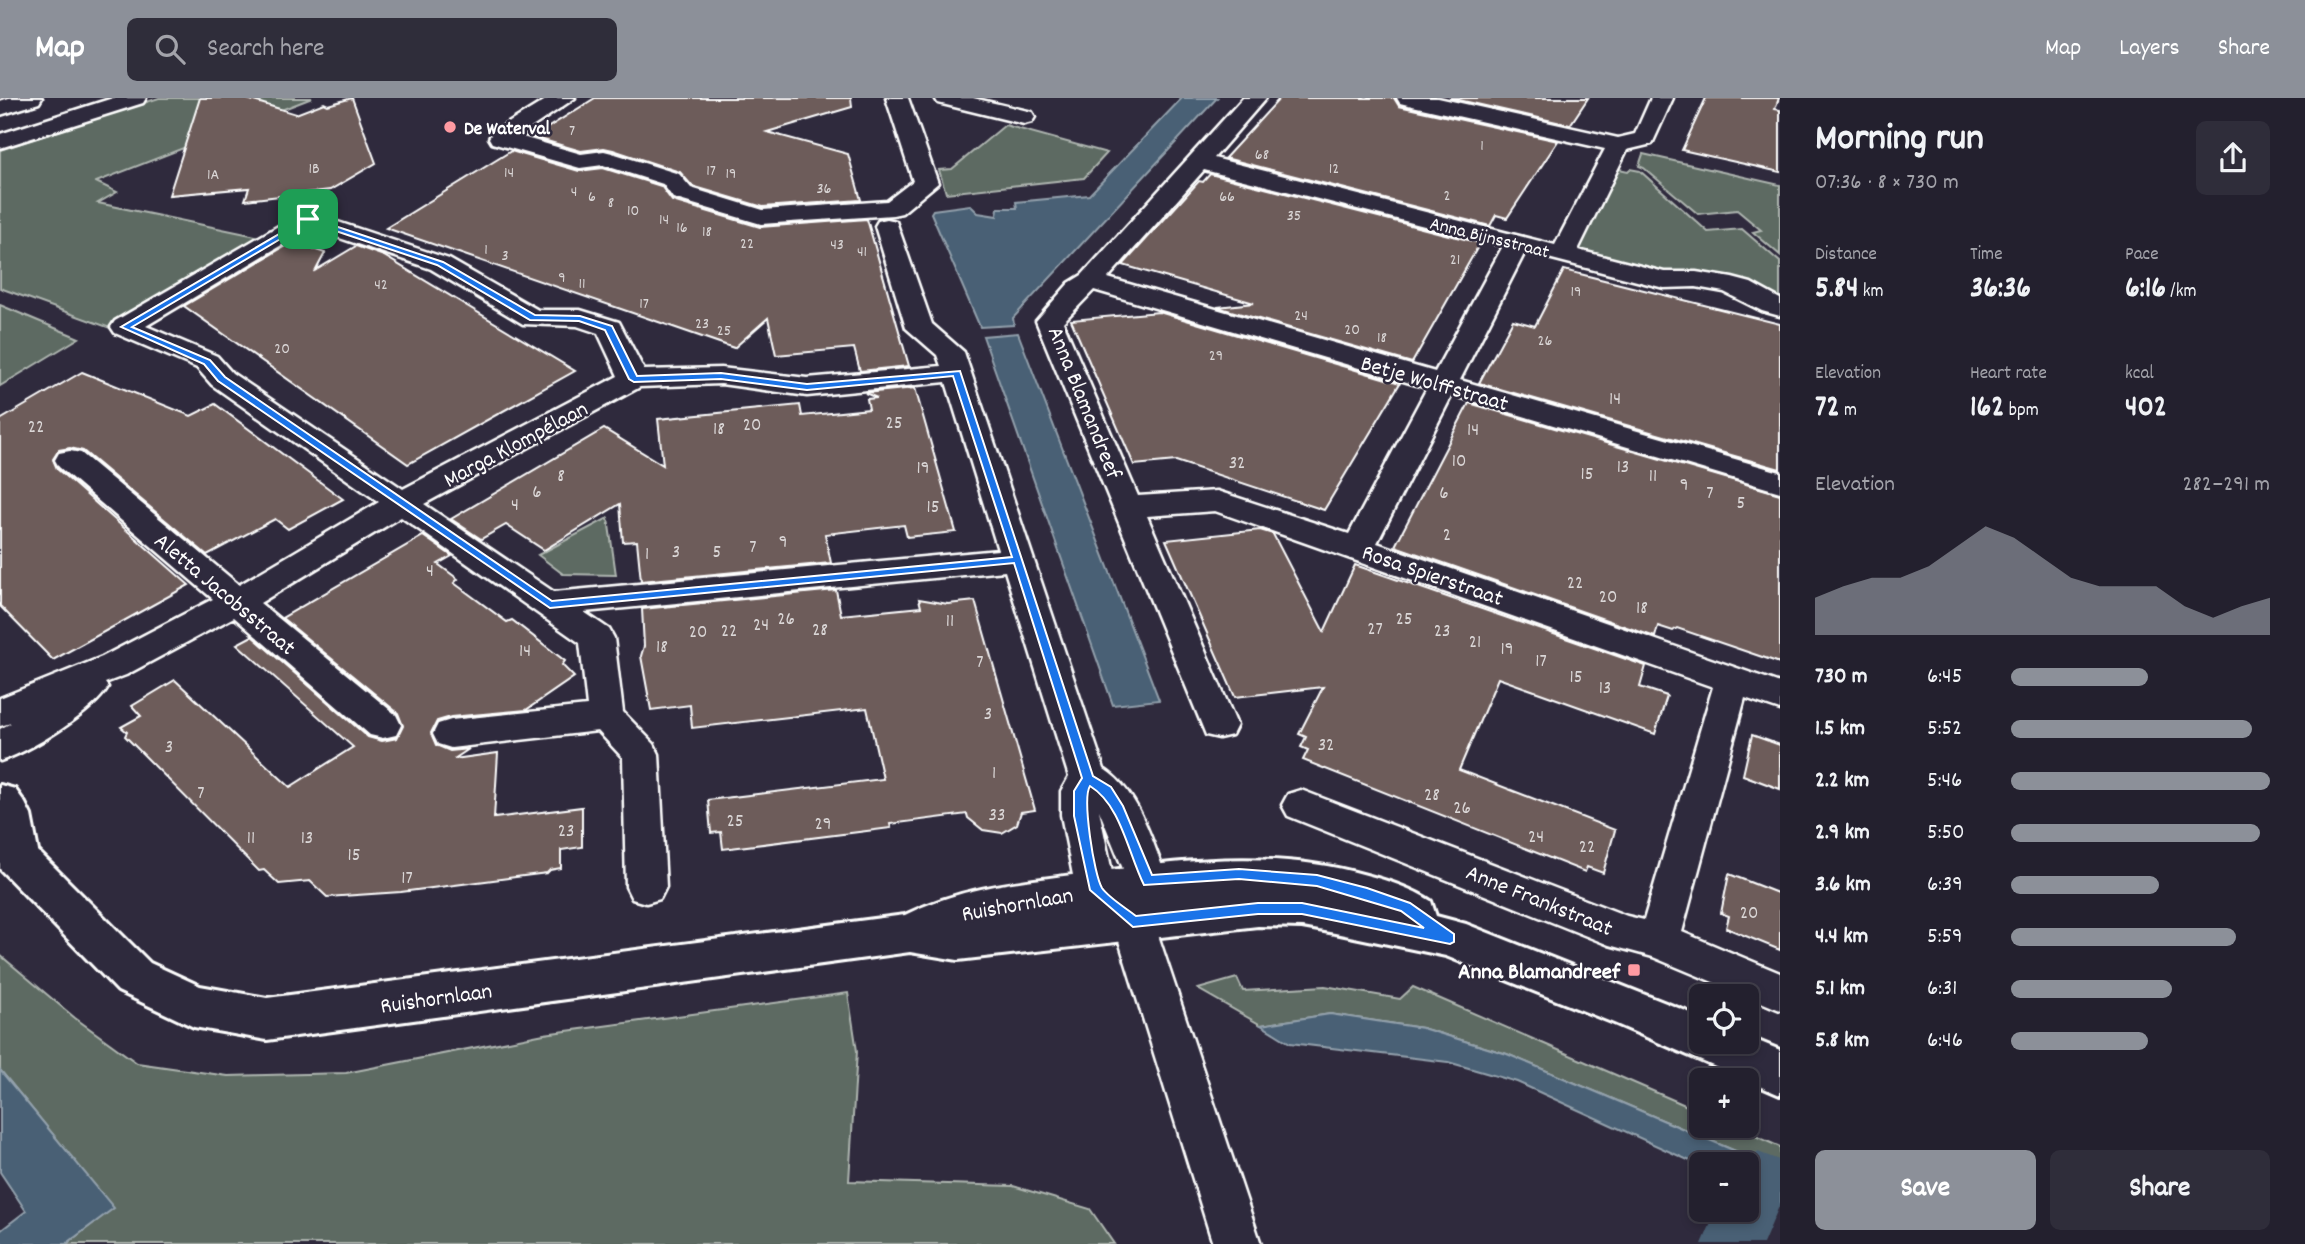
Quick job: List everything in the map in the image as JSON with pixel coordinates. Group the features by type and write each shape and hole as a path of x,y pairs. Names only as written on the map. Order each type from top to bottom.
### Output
{"main road":[{"name":"Ruishornlaan","path":"0,801 10,815 9,852 134,976 194,1006 267,1019 909,933 954,913 1027,899 1148,881 1239,874 1317,881 1367,893 1406,907 1450,938"},
{"name":"Ruishornlaan","path":"909,933 958,941 1258,908 1302,909 1450,938 1689,1034"},
{"path":"1737,1054 1780,1073"}],"street":[{"path":"0,108 31,98"},
{"path":"0,141 135,98"},
{"path":"564,98 500,138 580,161 604,158 671,179 682,193 761,217 884,218 926,183 897,98"},
{"path":"946,98 1024,117"},
{"name":"Anna Blamandreef","path":"1219,725 1049,321 1077,289 1091,281 1255,98"},
{"path":"1409,98 1618,145 1644,139 1662,98"},
{"path":"1563,254 1618,145"},
{"name":"Anna Bijnsstraat","path":"1198,162 1664,280 1690,277 1749,292 1766,304 1780,308"},
{"path":"884,218 920,328 950,352 1088,778 1107,790 1119,810 1148,881 1133,922"},
{"path":"634,379 609,328 580,318 533,318 440,264 308,219 125,327 207,362 222,379 597,638 606,717 641,754 646,887"},
{"path":"1358,548 1517,243"},
{"name":"Betje Wolffstraat","path":"1091,281 1780,482"},
{"name":"Marga Klompélaan","path":"0,713 62,685 114,666 236,602 403,502 634,379 721,376 807,387 956,373"},
{"name":"Aletta Jacobsstraat","path":"70,460 383,725"},
{"name":"Rosa Spierstraat","path":"1128,507 1217,501 1780,697"},
{"path":"550,604 1018,559"},
{"name":"Marga Klompélaan","path":"0,747 73,702 114,666"},
{"path":"1659,941 1733,679"},
{"path":"451,734 606,717"},
{"path":"1088,778 1080,791 1080,816 1096,890 1133,922 1237,1244"},
{"name":"Anne Frankstraat","path":"1301,805 1623,933 1659,941 1780,992"}],"shaded area":[{"path":"159,98 312,98 96,182 117,192 98,203 265,238 110,328 0,288 0,150"},
{"path":"1005,125 1107,153 1084,178 946,193 939,170 952,169"},
{"path":"1643,154 1780,185 1780,255 1753,232 1761,230 1737,210 1698,214 1639,166"},
{"path":"1610,167 1640,171 1708,232 1742,229 1780,262 1780,302 1570,249"},
{"path":"0,305 79,338 0,386"},
{"path":"608,518 616,575 563,574 538,555"},
{"path":"0,955 75,1018 137,1063 228,1076 346,1073 544,1034 848,993 857,1051 849,1181 1013,1186 1090,1209 1114,1244 66,1244 113,1208 0,1070"},
{"path":"1237,978 1243,991 1325,986 1400,999 1413,987 1689,1107 1689,1131 1507,1054 1422,1028 1330,1014 1261,1025 1198,989"},
{"path":"1705,1138 1759,1138 1780,1147 1780,1170 1759,1161 1759,1152 1738,1152"}],"water":[{"path":"1182,98 1217,98 1013,318 1014,325 980,327 931,213 933,210 970,205 978,213 997,216 998,208 1017,208 1016,202 1089,195"},
{"path":"1018,333 1159,700 1113,705 983,336"},
{"path":"1330,1014 1422,1028 1507,1054 1689,1131 1689,1138 1705,1138 1738,1152 1689,1152 1689,1161 1517,1082 1448,1062 1290,1043 1261,1025"},
{"path":"0,1070 114,1208 66,1244 0,1244 0,1231 26,1211 0,1172"},
{"path":"1759,1161 1780,1170 1780,1202 1759,1192"}],"building":[{"path":"200,98 244,98 296,114 324,103 328,105 352,98 376,163 330,190 245,200 249,188 169,195"},
{"path":"595,98 851,98 852,107 767,132 848,154 861,200 763,207 692,186 680,172 613,150 604,148 581,151 533,137"},
{"path":"1280,98 1394,98 1399,106 1558,141 1507,218 1496,215 1490,226 1225,158"},
{"path":"1450,98 1588,98 1570,125"},
{"path":"1706,98 1779,98 1775,109 1780,110 1780,172 1682,150"},
{"path":"511,151 579,171 603,168 661,186 672,201 760,227 867,219 909,366 860,371 854,348 776,355 768,318 734,348 386,228"},
{"path":"1210,174 1480,243 1412,363 1217,307 1254,303 1123,265 1199,181 1203,182"},
{"path":"292,242 325,253 316,270 356,246 384,256 575,371 408,464 184,306"},
{"path":"1564,270 1780,324 1780,469 1479,383 1513,320 1535,326"},
{"path":"1159,312 1400,383 1324,510 1176,461 1134,465 1071,320"},
{"path":"82,372 191,416 215,404 343,499 288,529 275,519 207,555 83,451 70,448 59,450 53,459 57,469 189,585 53,660 0,606 0,420"},
{"path":"915,388 956,532 907,537 904,525 825,534 831,563 641,581 637,541 623,542 620,504 544,550 506,525 481,539 451,519 604,429 663,465 658,419 800,405 802,416 869,409 867,399 877,398 865,393"},
{"path":"1469,403 1780,494 1780,663 1677,628 1673,631 1658,626 1655,637 1395,546"},
{"path":"1260,530 1273,534 1324,632 1355,565 1646,666 1640,687 1667,696 1655,734 1498,678 1459,770 1615,830 1603,873 1587,867 1585,872 1303,760 1308,750 1301,747 1306,737 1299,734 1323,687 1235,697 1166,540"},
{"path":"423,536 452,556 438,564 458,579 454,583 507,622 512,620 565,661 562,665 574,677 526,710 451,717 437,721 431,733 436,745 450,751 469,749 454,759 498,753 494,818 582,807 582,847 561,850 561,868 547,873 401,892 327,897 310,881 279,884 264,870 259,871 125,736 127,732 121,727 141,716 132,706 175,680 290,787 353,747 237,644 252,636 368,737 382,741 397,738 403,726 398,713 282,618"},
{"path":"836,590 841,615 921,607 919,599 948,604 975,601 1035,810 1021,812 1017,824 1002,833 983,830 968,818 967,814 890,824 891,828 723,849 721,832 711,833 708,800 883,779 867,708 692,728 690,705 651,710 641,656 644,646 642,609"},
{"path":"1752,735 1780,745 1780,789 1743,775"},
{"path":"1729,874 1780,894 1780,950 1726,928 1729,916 1721,913"}],"waterway":[{"path":"1732,1244 1742,1222"}],"place":[{"name":"De Waterval","path":"450,127"},
{"name":"Anna Blamandreef","path":"1634,970"}],"route":[{"path":"308,219 125,327 207,362 222,379 550,604 837,579 1018,559 1088,778 1080,791 1080,816 1096,890 1133,922 1258,908 1302,909 1450,938 1406,907 1367,893 1317,881 1239,874 1148,881 1119,810 1107,790 1088,778 1029,593 956,373 807,387 721,376 634,379 609,328 580,318 533,318 440,264 308,219"}]}
